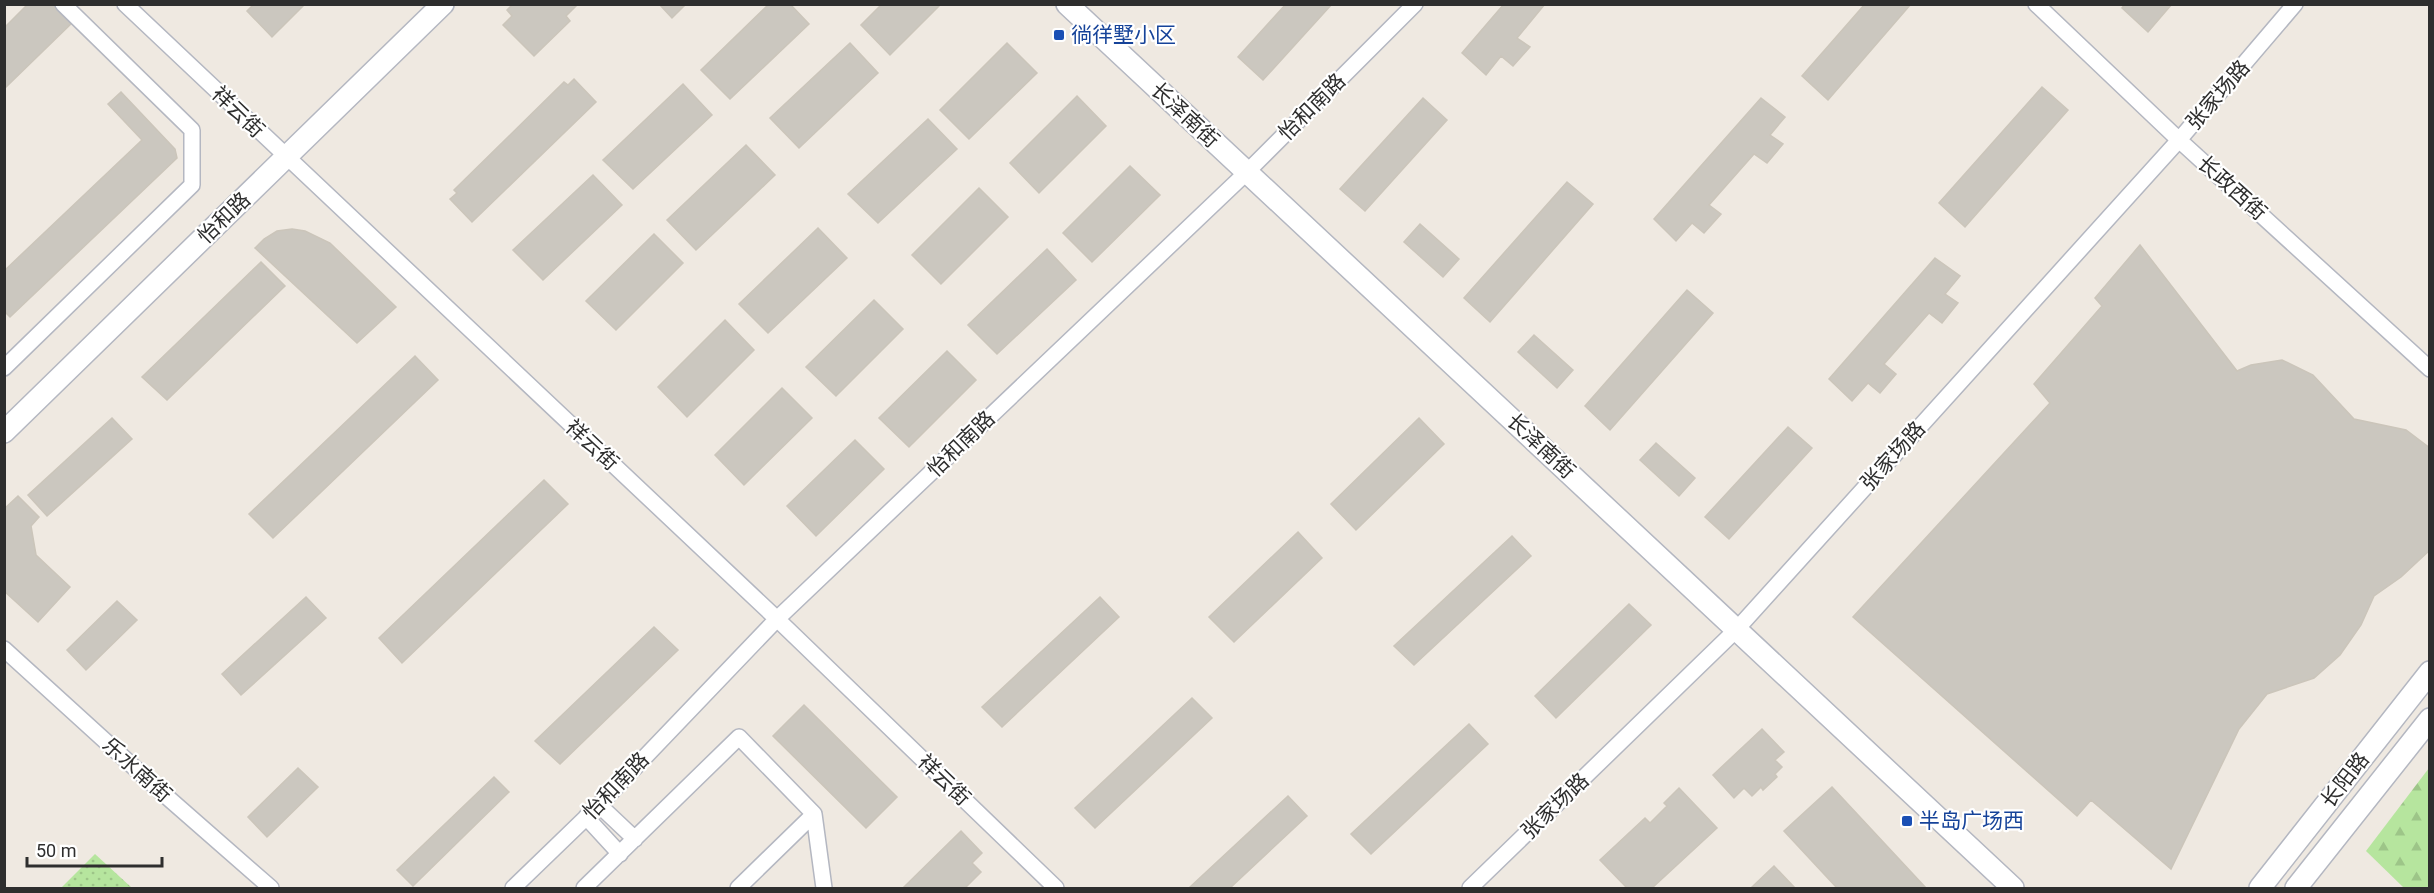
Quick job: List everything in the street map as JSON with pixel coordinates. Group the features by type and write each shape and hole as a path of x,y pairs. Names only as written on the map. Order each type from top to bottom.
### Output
{"street":[{"path":"4,368 192,184 192,130 63,4"},
{"name":"祥云街","path":"125,4 777,619 1056,888"},
{"name":"怡和路","path":"4,432 443,4"},
{"name":"长泽南街","path":"1067,4 2013,888"},
{"name":"怡和南路","path":"513,888 599,805 777,619 1247,172 1415,4"},
{"name":"长政西街","path":"2036,4 2179,140 2430,369"},
{"name":"张家场路","path":"1470,888 1737,629 2179,140 2295,4"},
{"name":"乐水南街","path":"4,649 271,888"},
{"name":"长阳路","path":"2260,888 2430,672"},
{"name":"长阳路","path":"2296,888 2430,719"},
{"path":"584,888 739,737 814,814 824,888"},
{"path":"599,805 635,839"},
{"path":"738,888 814,814"},
{"path":"586,817 620,854"}],"green space":[{"path":"2429,768 2429,888 2404,888 2366,851"},
{"path":"95,854 132,888 61,888"}],"building":[{"path":"28,4 60,4 75,20 4,89 4,28"},
{"path":"254,4 305,4 272,37 247,11"},
{"path":"513,4 578,4 566,16 570,21 534,56 503,25 512,16 507,10"},
{"path":"659,4 686,4 672,18"},
{"path":"769,4 790,4 809,24 730,99 701,70"},
{"path":"882,4 941,4 890,55 861,25"},
{"path":"1286,4 1332,4 1263,80 1238,57"},
{"path":"1504,4 1545,4 1517,38 1530,47 1513,66 1501,56 1486,75 1462,53"},
{"path":"1865,4 1911,4 1828,100 1802,76"},
{"path":"2125,4 2172,4 2148,32 2122,8"},
{"path":"850,43 878,73 799,148 770,118"},
{"path":"1007,43 1037,73 969,139 940,110"},
{"path":"574,79 596,102 472,222 450,199 457,193 454,190 564,82 568,85"},
{"path":"683,84 712,115 633,189 603,160"},
{"path":"2042,87 2068,110 1965,227 1939,203"},
{"path":"121,92 175,149 177,158 10,317 4,311 4,271 142,140 108,104"},
{"path":"1077,96 1106,126 1039,193 1010,163"},
{"path":"1423,98 1447,120 1365,211 1340,189"},
{"path":"1761,98 1785,117 1770,135 1783,144 1767,163 1754,154 1709,205 1721,214 1704,233 1692,223 1676,241 1654,219"},
{"path":"928,119 957,149 878,223 848,194"},
{"path":"746,145 775,175 696,250 667,220"},
{"path":"1130,166 1160,195 1092,262 1063,233"},
{"path":"593,175 622,205 543,280 513,250"},
{"path":"1567,182 1593,204 1490,322 1464,298"},
{"path":"979,188 1008,217 941,284 912,255"},
{"path":"1420,224 1459,259 1443,277 1404,242"},
{"path":"818,228 847,258 768,333 739,304"},
{"path":"292,229 305,231 330,243 396,307 357,343 255,248 277,231"},
{"path":"654,234 683,263 616,330 586,301"},
{"path":"2140,245 2237,371 2251,365 2282,360 2313,375 2354,419 2406,430 2430,448 2430,550 2401,577 2374,596 2361,625 2340,655 2314,678 2267,694 2239,729 2171,869 2091,800 2077,816 1853,617 2050,403 2034,384 2102,306 2095,298"},
{"path":"1047,249 1076,280 997,354 968,325"},
{"path":"1935,258 1960,276 1945,294 1958,303 1942,323 1929,313 1884,364 1896,374 1880,393 1868,383 1852,401 1829,379"},
{"path":"261,262 285,286 167,400 142,377"},
{"path":"1687,290 1713,313 1610,430 1585,406"},
{"path":"874,300 903,329 836,396 806,367"},
{"path":"725,320 754,350 687,417 658,387"},
{"path":"1534,335 1573,370 1557,388 1518,352"},
{"path":"947,351 976,380 909,447 879,418"},
{"path":"415,356 438,380 273,538 249,514"},
{"path":"782,388 812,418 744,485 715,455"},
{"path":"112,418 132,439 47,516 28,495"},
{"path":"1419,418 1444,444 1356,530 1331,504"},
{"path":"1788,427 1812,448 1729,539 1705,517"},
{"path":"855,440 884,469 816,536 787,506"},
{"path":"1656,443 1695,478 1679,496 1640,460"},
{"path":"544,480 568,504 402,663 379,638"},
{"path":"18,496 39,517 31,526 36,555 70,587 38,622 4,591 4,509"},
{"path":"1298,532 1322,558 1234,642 1209,617"},
{"path":"1512,536 1531,556 1414,665 1394,646"},
{"path":"306,597 326,618 241,695 222,674"},
{"path":"1100,597 1119,617 1002,727 982,707"},
{"path":"117,601 137,620 86,670 67,650"},
{"path":"1629,604 1651,625 1556,718 1535,696"},
{"path":"654,627 678,650 560,764 535,741"},
{"path":"1192,698 1212,718 1095,828 1075,808"},
{"path":"804,705 897,797 866,828 773,736"},
{"path":"1469,724 1488,744 1371,854 1351,834"},
{"path":"1762,729 1784,752 1775,760 1782,767 1775,774 1777,777 1763,790 1761,787 1752,796 1744,788 1734,798 1713,775"},
{"path":"298,768 318,787 267,837 248,817"},
{"path":"494,777 509,792 413,886 397,870"},
{"path":"1832,787 1926,888 1837,888 1784,831"},
{"path":"1679,788 1717,828 1652,888 1627,888 1600,860 1645,818 1650,823 1667,806 1664,803"},
{"path":"1288,796 1307,816 1230,888 1189,888"},
{"path":"961,831 982,853 972,863 981,872 965,888 903,888"},
{"path":"1774,866 1795,888 1751,888"}],"place":[{"name":"徜徉墅小区","path":"1059,35"},
{"name":"半岛广场西","path":"1907,821"}]}
